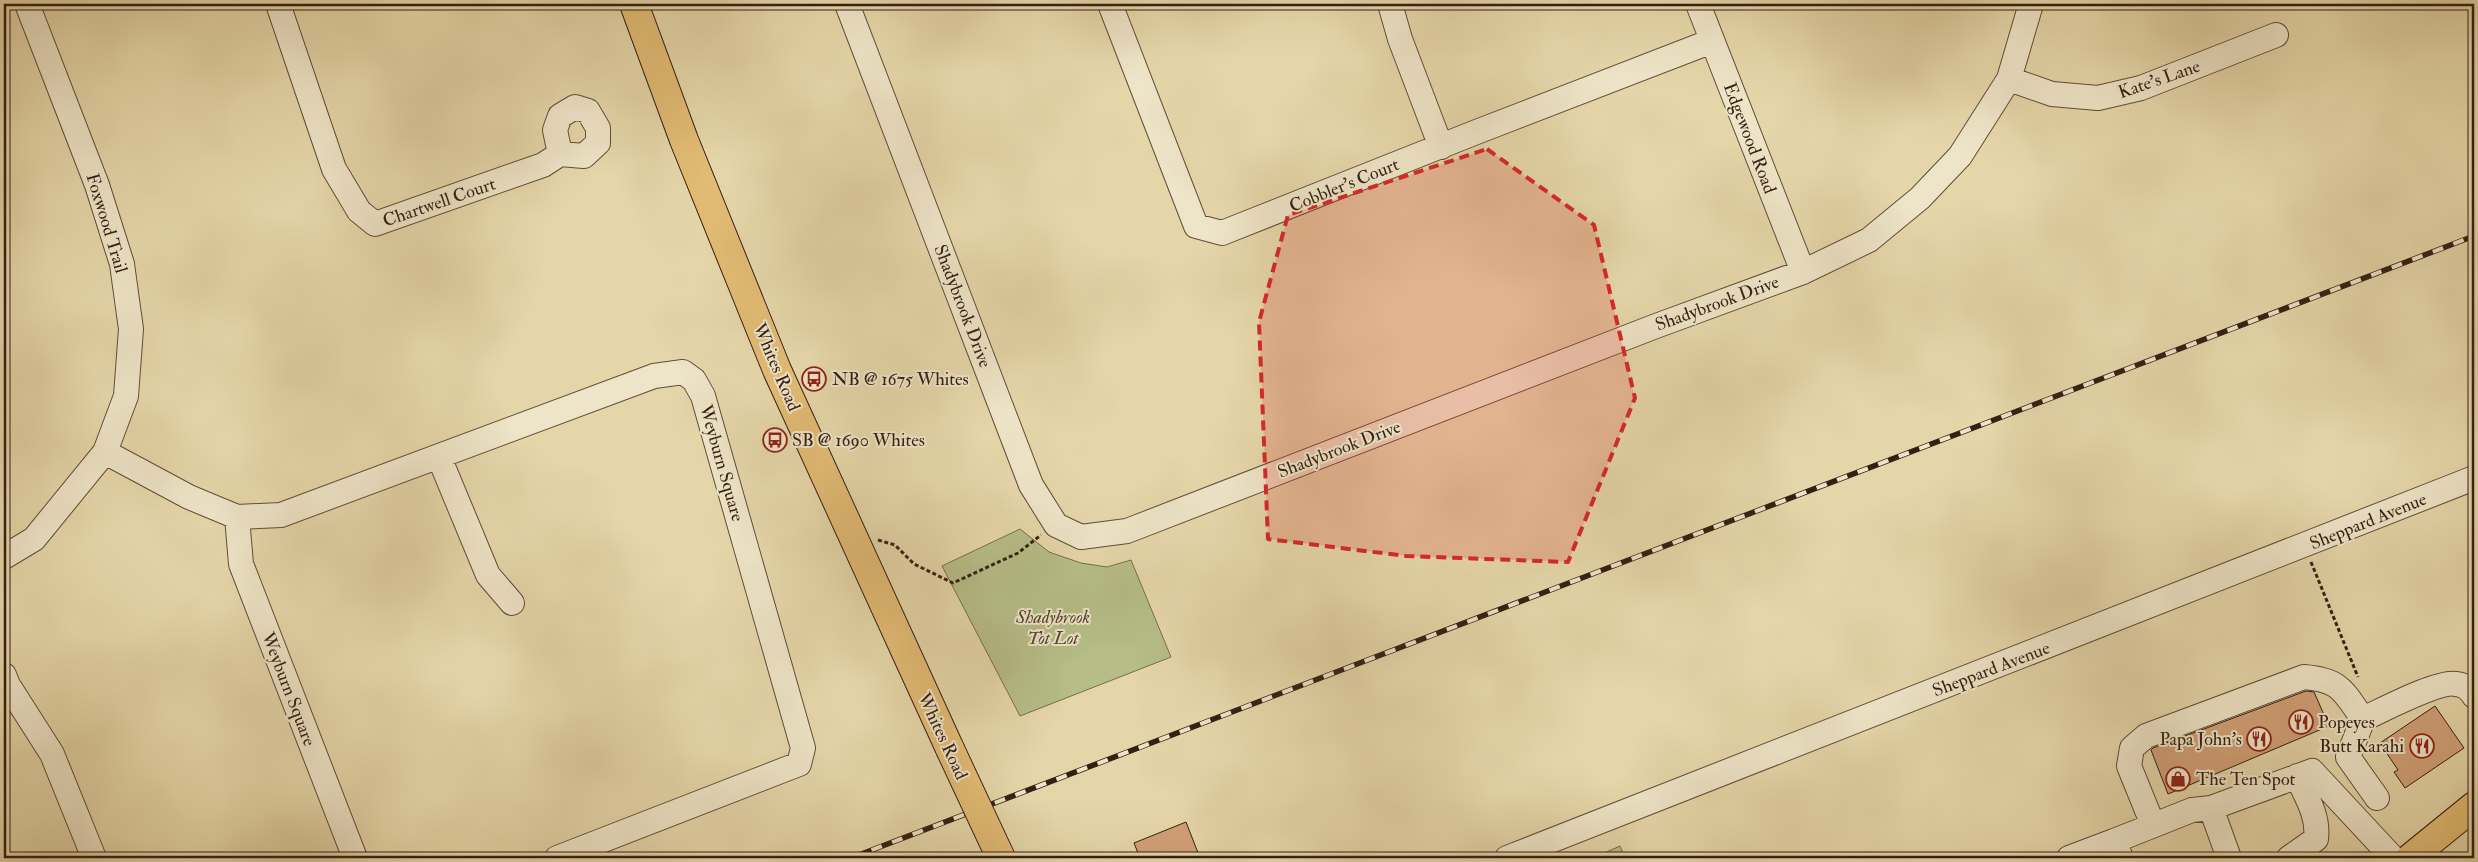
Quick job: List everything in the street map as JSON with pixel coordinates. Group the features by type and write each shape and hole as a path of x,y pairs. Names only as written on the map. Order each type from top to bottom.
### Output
{"main road":[{"name":"Whites Road","path":"634,4 684,140 777,370 1001,858"},
{"path":"2410,858 2474,806"}],"street":[{"name":"Foxwood Trail","path":"4,557 34,539 105,452 126,396 131,329 122,264 97,185 27,4"},
{"name":"Chartwell Court","path":"278,4 334,169 360,211 376,224 543,165 560,154"},
{"name":"Shadybrook Drive","path":"847,4 1031,485 1056,524 1081,537 1127,532 1647,329 1803,272 1869,240 1920,198 1960,156 2009,79 2031,4"},
{"name":"Cobbler's Court","path":"1110,4 1196,226 1222,234 1712,42"},
{"path":"1390,4 1400,40 1441,147"},
{"name":"Edgewood Road","path":"1698,4 1803,272"},
{"name":"Kate's Lane","path":"2009,79 2052,94 2098,98 2141,88 2276,36"},
{"name":"Weyburn Square","path":"105,452 189,497 238,517 281,515 654,376 683,372 694,380 703,396 803,748 799,764 557,858"},
{"path":"439,457 488,575 512,603"},
{"name":"Sheppard Avenue","path":"1507,858 2474,478"},
{"name":"Weyburn Square","path":"238,517 240,564 355,858"},
{"path":"4,675 8,685 52,754 94,858"},
{"path":"2154,825 2129,766 2132,748 2146,736 2304,677 2324,678 2341,687 2363,719"},
{"path":"2069,858 2118,850 2154,825 2192,810 2210,808 2348,757 2363,719 2436,687 2455,683 2469,688 2474,696"},
{"path":"2348,757 2377,798"},
{"path":"2289,858 2316,839 2318,828 2305,774"},
{"path":"2305,774 2393,858"},
{"path":"2210,808 2228,858"}],"path":[{"path":"852,536 895,545 914,564 953,583 1018,553 1056,524"},
{"path":"2305,546 2358,679"}],"highlighted area":[{"path":"1487,149 1594,225 1635,398 1568,562 1406,556 1268,539 1259,322 1288,215"}],"green space":[{"name":"Shadybrook Tot Lot","path":"1020,529 1049,552 1081,563 1107,567 1131,560 1171,657 1020,716 942,566"},
{"path":"1620,846 1625,858 1593,858"}],"building":[{"path":"2306,691 2314,692 2329,726 2168,794 2151,750 2153,748"},
{"name":"Butt Karahi","path":"2435,706 2464,748 2405,788 2394,772 2398,770 2380,743"},
{"path":"1186,822 1200,858 1140,858 1134,843"}],"railway":[{"path":"851,858 2474,236"}],"place":[{"name":"NB @ 1675 Whites","path":"814,379"},
{"name":"SB @ 1690 Whites","path":"775,440"},
{"name":"Popeyes","path":"2301,722"},
{"name":"Papa John's","path":"2259,739"},
{"name":"Butt Karahi","path":"2422,746"},
{"name":"The Ten Spot","path":"2178,779"}]}
